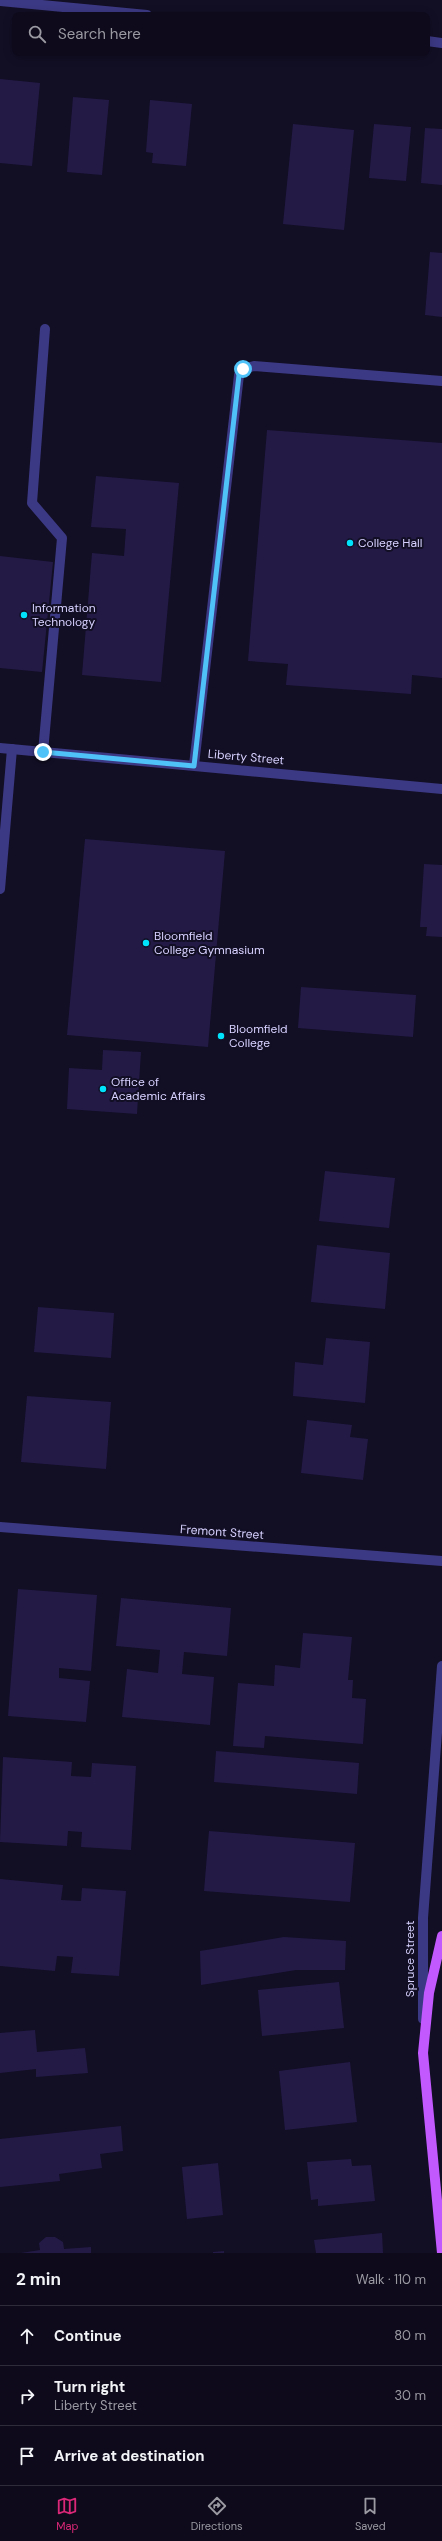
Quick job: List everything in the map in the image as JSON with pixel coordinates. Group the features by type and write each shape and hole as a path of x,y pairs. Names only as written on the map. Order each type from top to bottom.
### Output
{"main road":[{"path":"423,2053 428,1993 442,1936"},
{"name":"Spruce Street","path":"423,2053 442,2253"}],"street":[{"path":"0,1 116,12"},
{"path":"430,41 442,43"},
{"path":"43,752 62,538 32,503 45,328"},
{"path":"194,766 239,375 243,369 254,366 442,381"},
{"name":"Liberty Street","path":"0,748 442,789"},
{"path":"0,889 12,749"},
{"name":"Fremont Street","path":"0,1527 442,1561"},
{"name":"Spruce Street","path":"423,2053 423,1918 442,1666"}],"building":[{"path":"0,79 40,83 32,166 0,163"},
{"path":"73,97 109,100 102,175 67,172"},
{"path":"150,100 192,104 186,166 152,163 153,153 146,152"},
{"path":"293,124 354,130 344,230 283,224"},
{"path":"374,124 411,127 406,181 369,178"},
{"path":"425,128 442,129 442,185 421,183"},
{"path":"430,252 442,253 442,317 425,315"},
{"name":"College Hall","path":"267,430 442,443 442,678 412,675 411,694 286,685 288,664 248,661"},
{"path":"96,476 179,483 161,682 82,675 92,553 124,556 126,529 91,527"},
{"name":"Information Technology","path":"0,556 53,562 42,672 0,668"},
{"name":"Bloomfield College Gymnasium","path":"85,839 225,851 208,1047 67,1035"},
{"path":"424,864 442,865 442,937 426,936 427,927 420,927"},
{"path":"301,987 416,995 413,1037 298,1028"},
{"name":"Office of Academic Affairs","path":"103,1050 141,1052 137,1114 67,1109 69,1068 102,1070"},
{"path":"325,1171 395,1178 389,1228 319,1221"},
{"path":"317,1245 390,1253 385,1309 311,1302"},
{"path":"38,1307 114,1313 111,1358 34,1352"},
{"path":"326,1338 370,1342 365,1403 293,1396 295,1362 323,1365"},
{"path":"27,1396 111,1402 106,1469 21,1462"},
{"path":"307,1420 352,1425 350,1437 368,1439 363,1480 301,1473"},
{"path":"18,1589 97,1595 91,1671 59,1668 59,1678 90,1681 86,1722 8,1716"},
{"path":"121,1598 231,1608 227,1656 184,1652 182,1674 214,1677 210,1725 122,1717 127,1669 158,1673 160,1650 116,1646"},
{"path":"303,1633 352,1637 348,1680 353,1680 352,1698 366,1699 363,1744 265,1736 264,1748 233,1746 238,1683 274,1686 275,1665 300,1668"},
{"path":"216,1751 359,1763 357,1794 214,1782"},
{"path":"3,1757 72,1762 71,1776 91,1777 92,1763 136,1766 131,1850 81,1847 82,1832 68,1831 67,1846 0,1842"},
{"path":"209,1831 355,1843 350,1902 204,1891"},
{"path":"0,1879 63,1885 61,1900 81,1901 82,1888 126,1891 119,1976 71,1973 73,1957 57,1956 55,1971 0,1966"},
{"path":"284,1937 346,1941 345,1970 296,1970 201,1985 200,1951"},
{"path":"339,1982 344,2028 262,2036 258,1990"},
{"path":"35,2030 37,2052 85,2048 88,2073 36,2077 36,2069 0,2073 0,2033"},
{"path":"350,2062 357,2122 285,2130 279,2071"},
{"path":"121,2126 123,2151 100,2154 102,2168 59,2174 60,2181 0,2187 0,2139"},
{"path":"351,2159 352,2166 371,2165 375,2201 318,2206 318,2199 311,2200 307,2162"},
{"path":"218,2163 223,2215 187,2219 182,2167"},
{"path":"382,2233 383,2253 316,2253 314,2240"},
{"path":"46,2237 55,2237 63,2242 64,2249 91,2247 91,2253 21,2253 40,2250 39,2243"},
{"path":"224,2251 224,2253 213,2253 213,2252"}],"place":[{"name":"College Hall","path":"350,543"},
{"name":"Information Technology","path":"24,615"},
{"name":"Bloomfield College Gymnasium","path":"146,943"},
{"name":"Bloomfield College","path":"221,1036"},
{"name":"Office of Academic Affairs","path":"103,1089"}],"route":[{"path":"43,752 194,766 239,375 243,369"}]}
